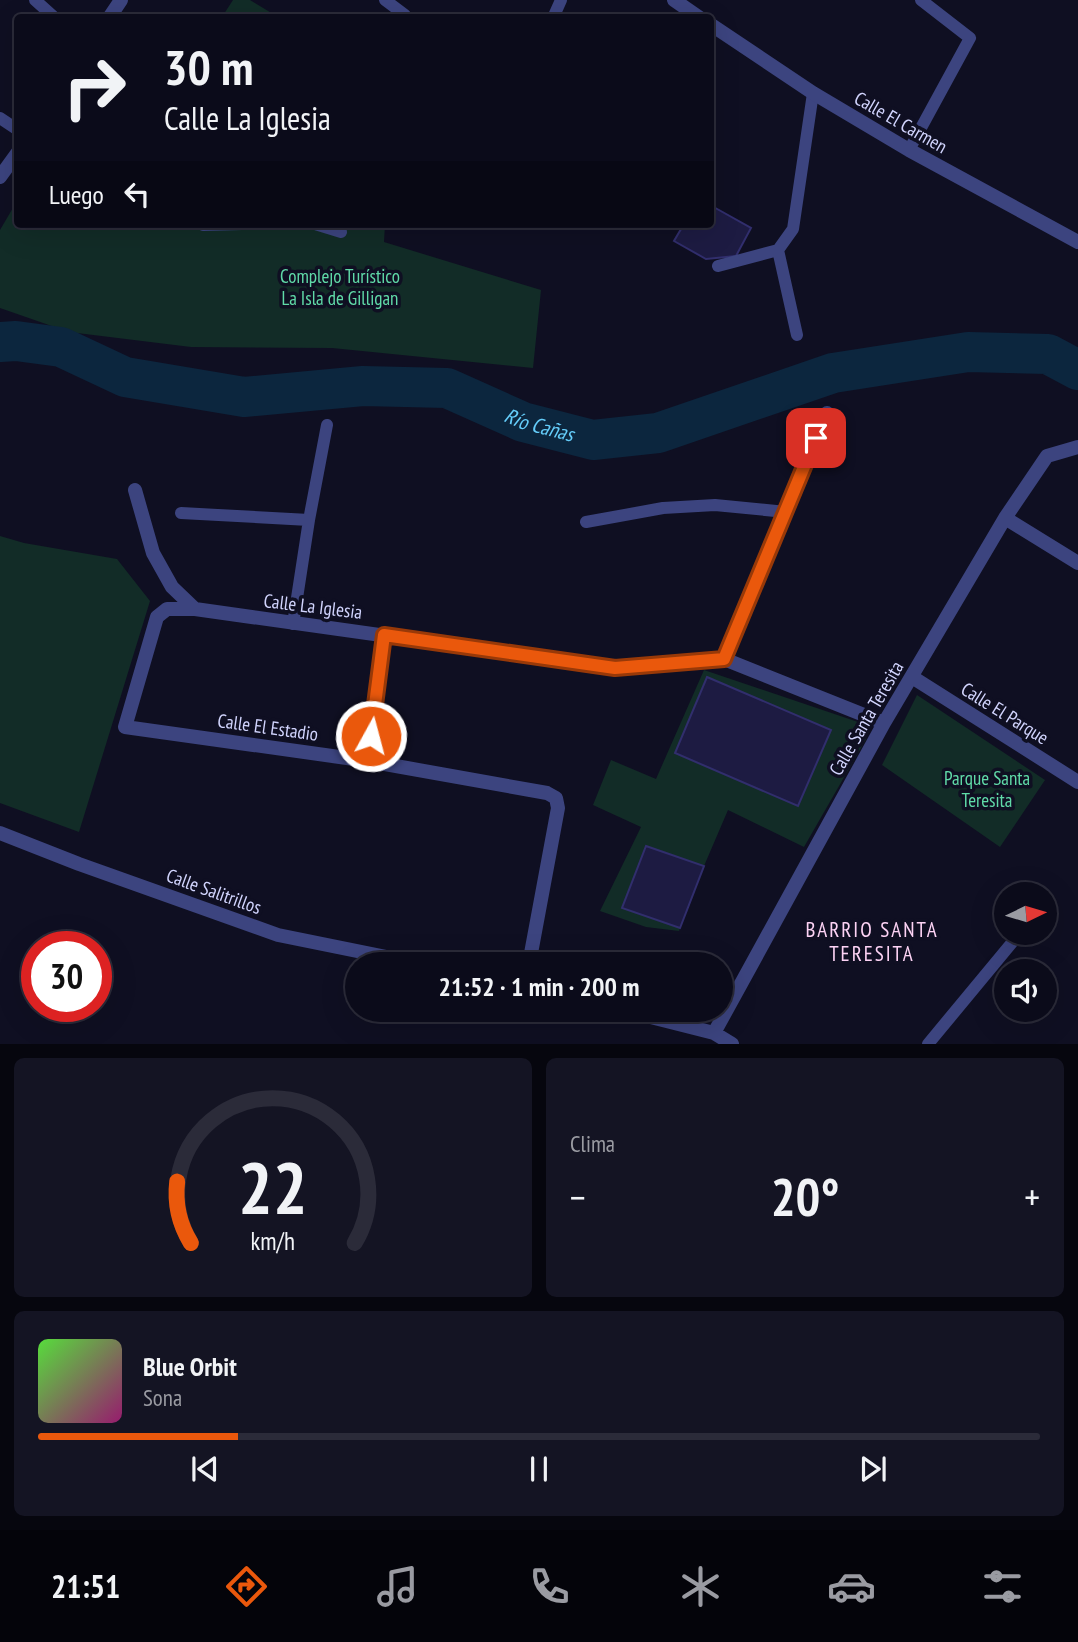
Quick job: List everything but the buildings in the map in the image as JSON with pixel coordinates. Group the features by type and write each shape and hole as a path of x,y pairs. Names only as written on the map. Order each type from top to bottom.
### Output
{"street":[{"path":"674,0 694,14"},
{"name":"Calle El Carmen","path":"714,27 813,93 909,150 1078,242"},
{"path":"0,177 14,158"},
{"path":"724,659 827,413"},
{"name":"Calle Santa Teresita","path":"714,1032 884,723 1005,518 1047,456 1078,447"},
{"path":"135,490 153,553 172,586 195,609"},
{"path":"1005,518 1078,563"},
{"name":"Calle La Iglesia","path":"195,609 615,668 724,659 884,723"},
{"name":"Calle El Estadio","path":"195,609 167,610 157,617 125,727 368,761 547,793 556,798 558,808 531,952"},
{"path":"368,761 384,635"},
{"name":"Calle El Parque","path":"912,677 1078,782"},
{"name":"Calle Salitrillos","path":"0,833 79,864 278,934 364,952"},
{"path":"673,1022 714,1032 732,1044"}],"lane":[{"path":"36,0 51,14"},
{"path":"385,0 404,14"},
{"path":"909,150 970,38 921,0"},
{"path":"718,266 778,250 793,229 813,93"},
{"path":"328,228 341,232"},
{"path":"778,250 797,335"},
{"path":"293,624 327,425"},
{"path":"586,522 689,506 715,505 786,512"},
{"path":"181,513 309,520"},
{"path":"928,1044 1010,945"}],"green space":[{"path":"233,0 250,0 273,14 224,14"},
{"name":"Complejo Turístico La Isla de Gilligan","path":"14,206 14,228 385,228 384,242 541,290 533,368 332,348 191,347 69,332 0,308 0,230"},
{"path":"0,536 24,543 117,559 150,601 79,832 0,803"},
{"path":"704,670 861,723 867,732 866,739 804,847 728,810 704,866 646,846 622,908 680,928 679,931 646,927 600,911 641,827 593,805 611,760 656,779","holes":["707,677 831,730 798,806 675,753"]},
{"name":"Parque Santa Teresita","path":"917,695 1045,780 1000,847 882,765"}],"waterway":[{"name":"Río Cañas","path":"0,342 16,341 61,347 125,377 244,397 363,386 447,388 523,422 593,440 658,433 833,373 968,352 1048,354 1078,370"}],"district":[{"name":"BARRIO SANTA TERESITA","path":"872,942"}],"route":[{"path":"371,736 384,635 615,668 724,659 816,438"}]}
